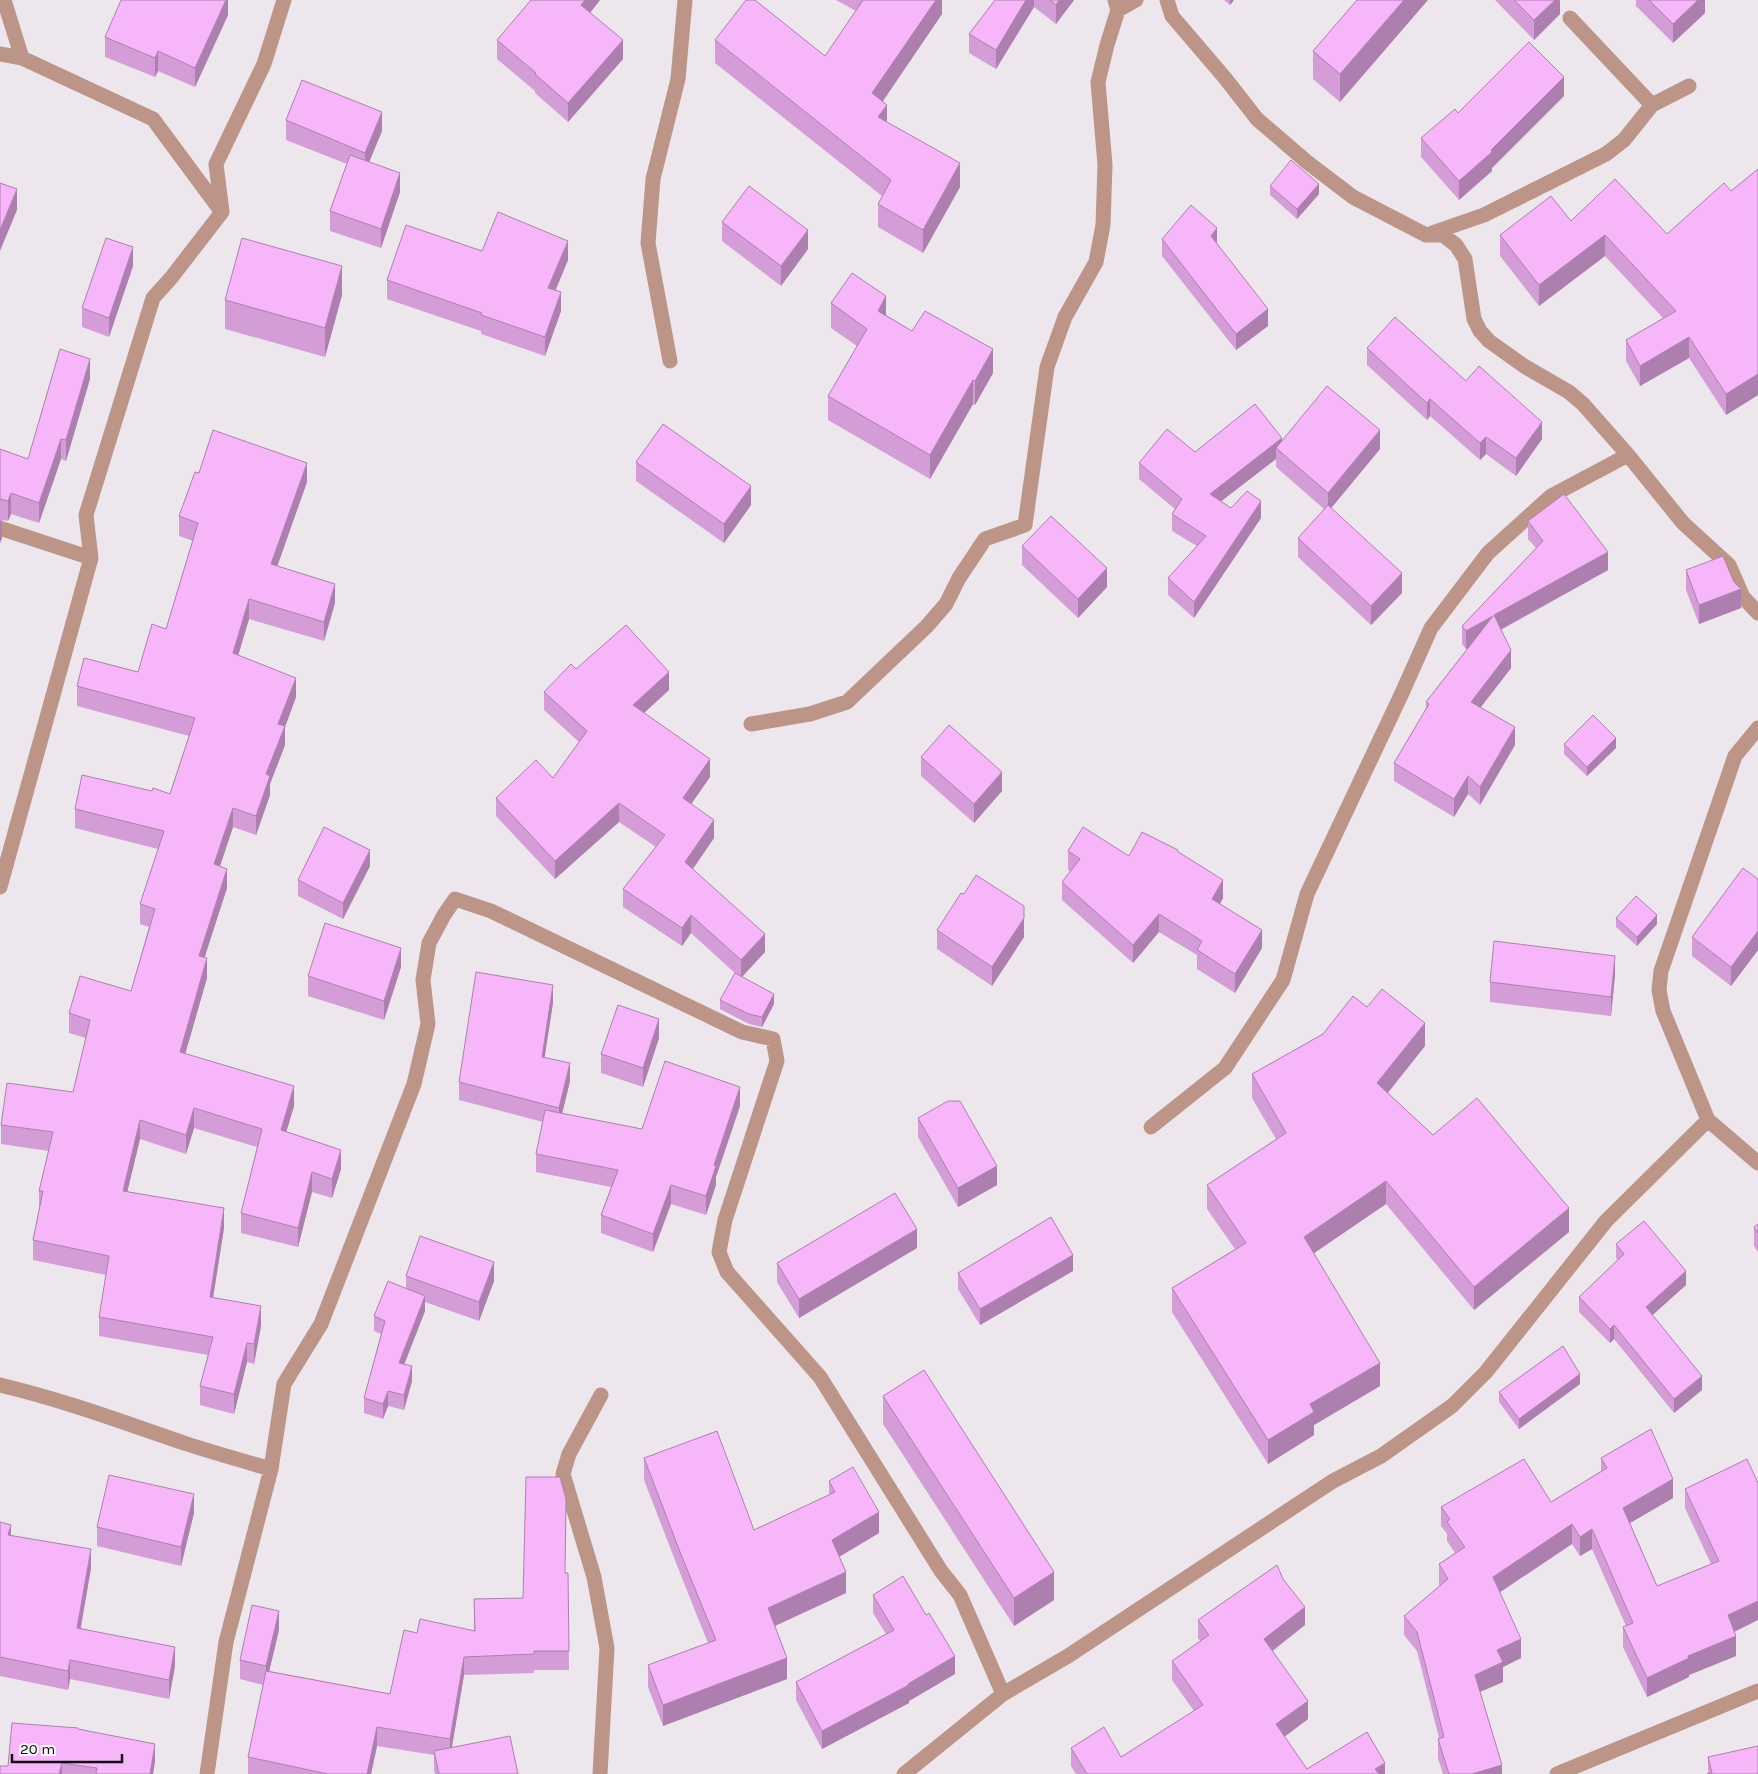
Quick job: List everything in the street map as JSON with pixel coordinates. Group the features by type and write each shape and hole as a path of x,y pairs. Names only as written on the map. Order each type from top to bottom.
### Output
{"street":[{"path":"4,0 22,58"},
{"path":"0,887 91,558 86,515 153,298 172,278 222,212 216,164 264,64 284,0"},
{"path":"670,361 648,242 653,179 678,80 685,0"},
{"path":"750,724 810,714 848,702 927,626 946,604 959,578 985,539 1025,524 1047,367 1065,317 1096,262 1103,225 1104,164 1098,82 1116,5 1136,0"},
{"path":"1167,0 1172,16 1257,119 1307,162 1353,197 1426,234 1444,235 1456,245 1465,259 1474,319 1480,331 1489,341 1524,366 1569,392 1583,404 1628,455 1683,523 1729,566 1743,597 1758,613"},
{"path":"1570,18 1652,105"},
{"path":"0,54 22,58 153,119 222,212"},
{"path":"1426,234 1484,215 1606,154 1624,140 1652,105 1689,86"},
{"path":"1151,1127 1224,1068 1283,980 1307,894 1431,628 1488,553 1551,496 1628,455"},
{"path":"0,528 91,558"},
{"path":"1758,728 1735,756 1661,971 1659,990 1663,1011 1708,1120 1758,1162"},
{"path":"207,1774 226,1642 271,1469 284,1384 321,1324 414,1084 428,1024 423,980 429,943 455,899 490,911 742,1032 773,1039 777,1061 725,1220 719,1252 727,1272 820,1377 941,1571 960,1595 1003,1694"},
{"path":"904,1774 1003,1694 1068,1656 1333,1481 1381,1456 1452,1406 1486,1372 1606,1222 1708,1120"},
{"path":"0,1385 39,1395 187,1444 271,1469"},
{"path":"600,1774 607,1648 594,1577 563,1474 569,1454 601,1395"},
{"path":"1557,1774 1754,1697"}],"building":[{"path":"121,0 226,0 195,68 158,51 155,58 105,37"},
{"path":"531,0 585,0 581,5 623,40 568,103 497,40"},
{"path":"746,0 755,0 825,56 863,0 936,0 872,93 887,105 878,117 960,163 923,230 878,204 891,180 715,40"},
{"path":"995,0 1026,0 996,50 969,34"},
{"path":"1050,0 1059,0 1056,5"},
{"path":"1357,0 1404,0 1340,74 1313,51"},
{"path":"1514,0 1555,0 1534,20"},
{"path":"1649,0 1698,0 1673,24"},
{"path":"1529,42 1564,77 1491,150 1492,152 1459,181 1421,138 1455,109 1458,113"},
{"path":"302,80 382,112 365,153 286,120"},
{"path":"350,155 400,173 381,229 330,211"},
{"path":"1291,160 1319,184 1297,209 1270,186"},
{"path":"1758,169 1758,374 1726,394 1689,337 1640,366 1626,340 1676,311 1605,235 1539,285 1500,235 1551,196 1571,221 1615,179 1667,234 1724,183 1731,191"},
{"path":"0,183 17,189 0,230"},
{"path":"749,186 808,230 781,266 722,222"},
{"path":"1191,205 1217,228 1211,236 1268,309 1236,334 1162,239"},
{"path":"498,212 568,241 548,288 561,292 545,337 387,280 406,225 482,251"},
{"path":"106,238 133,247 109,318 82,308"},
{"path":"242,238 342,266 325,328 225,300"},
{"path":"852,273 886,296 878,311 912,331 925,311 993,349 930,455 828,396 867,329 831,303"},
{"path":"1395,317 1466,381 1479,366 1542,422 1516,458 1486,437 1480,443 1430,399 1427,403 1367,348"},
{"path":"60,349 90,359 66,440 61,439 39,503 11,493 8,501 0,499 0,449 28,459"},
{"path":"1327,386 1380,430 1328,493 1276,448"},
{"path":"1255,404 1282,438 1210,494 1231,508 1247,491 1261,501 1194,602 1168,578 1206,536 1172,514 1182,499 1139,463 1167,429 1195,452"},
{"path":"663,424 751,486 724,524 636,462"},
{"path":"213,430 307,463 271,564 335,584 324,622 249,599 233,653 296,678 278,724 285,726 266,774 270,776 256,816 233,808 214,864 227,869 199,956 207,958 180,1052 294,1086 281,1130 341,1150 332,1179 312,1172 298,1228 241,1213 262,1129 194,1108 186,1135 140,1120 123,1191 224,1208 210,1297 261,1306 254,1344 247,1343 234,1394 200,1386 213,1337 99,1317 109,1256 33,1240 43,1191 39,1191 53,1132 1,1125 7,1083 73,1092 90,1020 69,1013 80,976 131,991 155,909 140,904 164,831 75,809 82,775 152,791 153,788 170,794 195,718 77,686 84,658 138,672 152,624 166,629 198,523 179,516 195,472 199,473"},
{"path":"1564,494 1608,552 1494,615 1511,650 1471,702 1515,727 1480,787 1468,776 1454,799 1394,763 1429,704 1426,702 1493,616 1466,631 1462,626 1543,541 1528,521"},
{"path":"1328,505 1402,573 1371,606 1298,538"},
{"path":"1051,516 1107,568 1078,599 1022,546"},
{"path":"1723,556 1734,582 1741,589 1699,605 1686,570"},
{"path":"626,625 669,672 633,705 710,759 683,798 714,820 685,862 765,934 741,960 691,915 682,928 623,889 665,835 619,803 555,861 496,798 536,760 553,778 587,731 544,692 571,664 576,669"},
{"path":"1593,715 1616,738 1587,767 1564,744"},
{"path":"949,725 1002,772 974,804 921,757"},
{"path":"324,827 370,850 343,903 298,880"},
{"path":"1083,827 1129,856 1142,832 1178,850 1223,880 1212,899 1262,930 1235,974 1197,950 1202,941 1159,914 1133,945 1062,882 1080,859 1068,851"},
{"path":"1743,868 1758,879 1758,931 1731,967 1692,937"},
{"path":"976,875 1024,906 1024,918 992,967 937,930 961,893 964,894"},
{"path":"1636,896 1657,915 1637,937 1616,918"},
{"path":"325,923 401,948 384,1001 308,976"},
{"path":"1494,941 1615,956 1611,997 1490,982"},
{"path":"476,972 553,985 542,1057 570,1063 559,1108 459,1082"},
{"path":"735,973 774,994 762,1017 749,1014 720,1000"},
{"path":"1382,989 1425,1023 1377,1083 1433,1135 1477,1098 1569,1208 1474,1287 1386,1181 1304,1237 1380,1363 1310,1404 1314,1412 1268,1440 1172,1288 1246,1243 1207,1185 1286,1133 1252,1074 1323,1034 1353,996 1367,1007"},
{"path":"618,1005 659,1019 643,1068 601,1054"},
{"path":"665,1061 740,1087 714,1165 716,1166 706,1196 671,1185 653,1234 601,1215 618,1170 536,1154 545,1110 642,1129"},
{"path":"948,1101 960,1101 997,1166 958,1188 918,1118"},
{"path":"895,1193 917,1229 799,1299 777,1263"},
{"path":"1051,1217 1073,1255 980,1309 958,1273"},
{"path":"1644,1221 1686,1271 1646,1307 1702,1376 1674,1399 1614,1325 1610,1329 1579,1297 1624,1254 1616,1244"},
{"path":"1758,1224 1758,1233 1754,1227"},
{"path":"420,1236 494,1262 479,1302 406,1276"},
{"path":"388,1281 425,1296 399,1363 412,1366 404,1395 388,1391 383,1404 364,1398 385,1321 374,1316"},
{"path":"1563,1346 1580,1374 1519,1419 1499,1392"},
{"path":"924,1370 1054,1572 1014,1598 883,1396"},
{"path":"1651,1429 1673,1479 1623,1508 1657,1586 1719,1561 1685,1489 1747,1459 1758,1483 1758,1601 1728,1615 1736,1636 1688,1656 1689,1658 1647,1678 1623,1627 1633,1623 1592,1529 1580,1537 1572,1524 1493,1577 1521,1639 1497,1650 1503,1662 1475,1675 1502,1765 1472,1774 1449,1774 1438,1739 1444,1737 1417,1632 1404,1616 1448,1579 1439,1564 1465,1547 1447,1522 1450,1519 1441,1507 1524,1459 1551,1502 1607,1468 1601,1458"},
{"path":"717,1431 754,1530 835,1492 829,1481 853,1467 879,1512 832,1540 846,1572 768,1608 787,1658 663,1705 648,1665 716,1640 644,1458"},
{"path":"109,1475 194,1494 181,1547 97,1527"},
{"path":"526,1477 560,1477 566,1499 565,1573 568,1573 569,1651 534,1651 534,1654 464,1657 450,1739 377,1727 367,1774 328,1774 248,1757 266,1671 390,1694 404,1630 417,1633 420,1619 475,1631 474,1599 523,1598"},
{"path":"0,1522 11,1525 8,1535 91,1549 77,1628 175,1647 169,1680 70,1660 68,1671 0,1657"},
{"path":"1277,1565 1283,1579 1305,1607 1264,1639 1308,1701 1276,1724 1307,1769 1367,1732 1385,1763 1375,1769 1379,1774 1087,1774 1071,1748 1104,1727 1121,1757 1203,1705 1172,1661 1209,1635 1198,1620"},
{"path":"903,1576 926,1615 929,1613 955,1656 909,1685 822,1731 796,1682 894,1630 873,1595"},
{"path":"252,1605 279,1611 266,1666 240,1660"},
{"path":"12,1723 78,1728 155,1744 150,1774 96,1774 97,1768 62,1763 59,1774 0,1774 0,1766 8,1766"},
{"path":"510,1736 518,1774 439,1774 434,1751"},
{"path":"1758,1746 1758,1774 1707,1774 1712,1773 1708,1757"}]}
